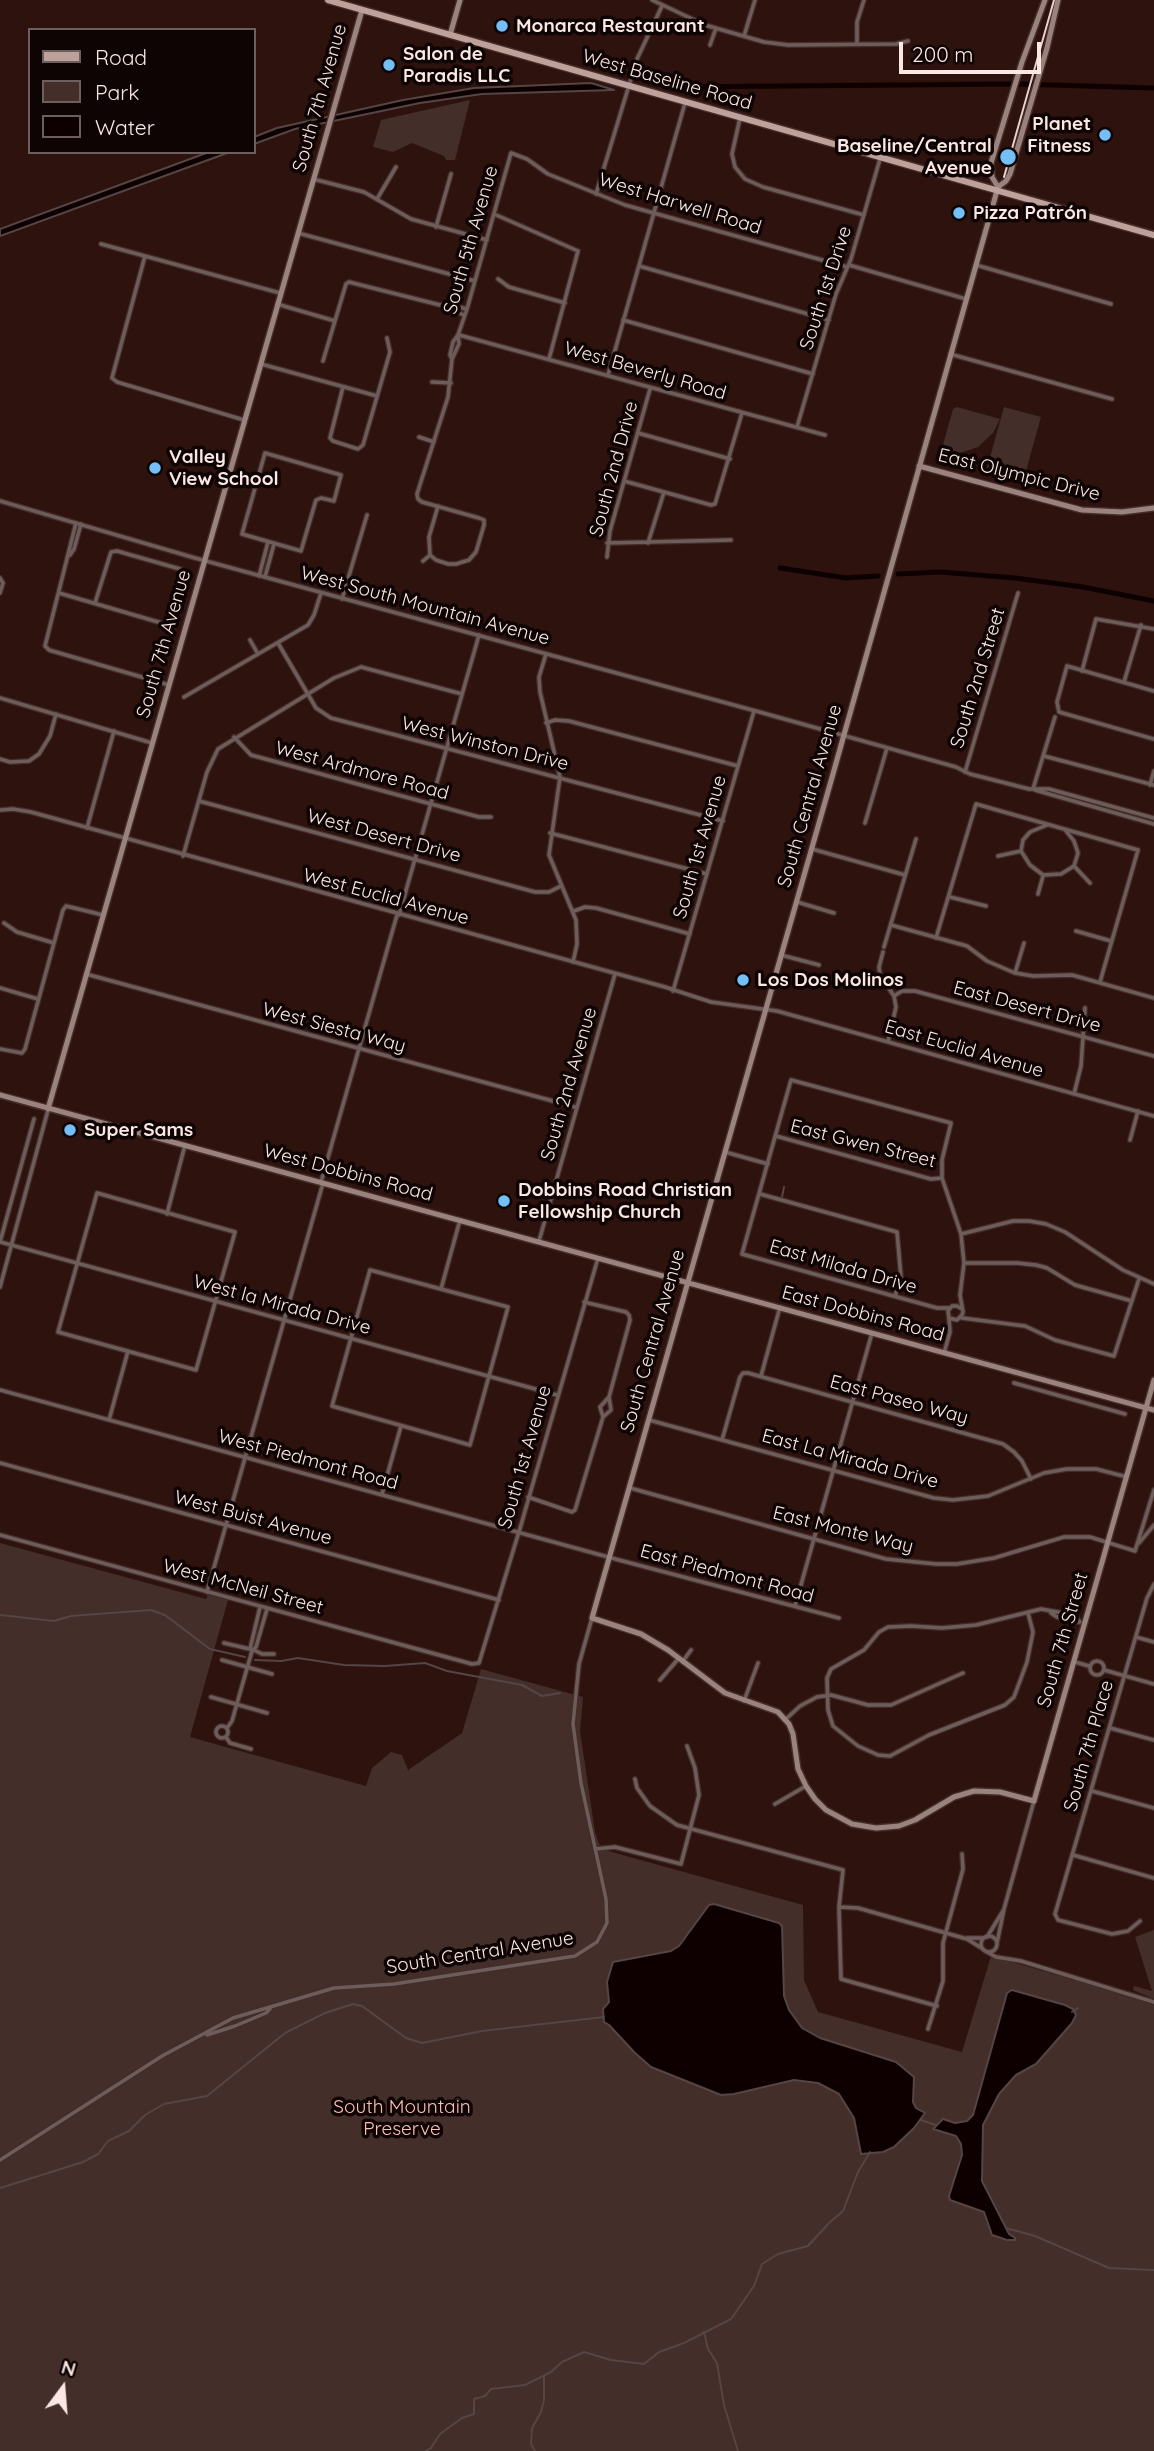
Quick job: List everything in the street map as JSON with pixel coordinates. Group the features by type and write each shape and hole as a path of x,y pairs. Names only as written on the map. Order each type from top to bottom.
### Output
{"main road":[{"name":"West Baseline Road","path":"328,0 998,188 1154,235"},
{"path":"450,35 460,0"},
{"name":"South Central Avenue","path":"998,188 992,177 991,163 1045,0"},
{"name":"South Central Avenue","path":"592,1618 797,902 950,354 998,188 1010,174 1047,48 1058,0"},
{"name":"South 7th Avenue","path":"48,1109 362,10"},
{"name":"East Olympic Drive","path":"919,466 1072,508 1116,513 1154,508"},
{"name":"West Dobbins Road","path":"0,1095 687,1283"},
{"name":"East Dobbins Road","path":"687,1283 1154,1410"},
{"name":"South 7th Street","path":"1034,1801 1074,1661 1082,1622 1154,1380"},
{"path":"592,1618 641,1634 681,1659 711,1684 744,1701 778,1712 786,1719 793,1734 798,1769 806,1786 815,1799 838,1818 852,1824 876,1828 908,1823 954,1797 974,1791 1000,1792 1034,1801"}],"street":[{"path":"652,0 716,28 764,42 788,45 896,44 908,41"},
{"path":"744,36 755,0"},
{"path":"857,44 858,22 864,0"},
{"path":"596,194 642,44 662,6"},
{"path":"710,45 716,28"},
{"path":"608,375 686,101"},
{"path":"740,117 733,150 735,167 751,182 864,215"},
{"name":"West Harwell Road","path":"511,153 527,159 548,174 653,213 966,299"},
{"name":"South 5th Avenue","path":"438,506 418,499 417,494 451,383 454,350 511,153"},
{"name":"South 1st Drive","path":"797,427 839,284 848,266 881,156"},
{"path":"377,199 396,167"},
{"path":"436,226 450,174"},
{"path":"313,179 364,192 411,219 487,240"},
{"path":"494,214 578,251 550,359"},
{"path":"298,232 475,281"},
{"path":"101,244 280,293"},
{"path":"145,256 112,378 117,382 244,419"},
{"path":"976,265 1111,304"},
{"path":"639,266 829,320"},
{"path":"498,279 509,287 565,303"},
{"path":"323,360 349,282 452,308 467,309"},
{"path":"277,304 335,321"},
{"path":"452,308 464,315"},
{"path":"623,320 813,374"},
{"name":"West Beverly Road","path":"458,335 825,435"},
{"path":"344,387 330,438 358,449 361,447 390,352 387,338"},
{"path":"950,354 1112,400"},
{"path":"261,363 377,396"},
{"path":"432,382 451,383"},
{"name":"South 2nd Drive","path":"607,557 607,543 650,389"},
{"path":"624,481 715,504 742,413"},
{"path":"638,433 730,459"},
{"path":"419,437 434,442"},
{"path":"265,453 341,475 334,501 321,498 316,500 301,551 268,542 242,534 265,453"},
{"path":"648,543 664,492"},
{"name":"West South Mountain Avenue","path":"0,501 204,561 1033,789"},
{"path":"438,506 484,520 476,552 469,560 448,564 430,555 429,537 438,506"},
{"path":"342,598 367,515"},
{"path":"78,524 45,646 49,650 169,685"},
{"path":"607,543 731,540"},
{"path":"259,576 268,542"},
{"path":"265,577 274,544"},
{"path":"59,593 165,624 169,623 178,598 183,572 117,551 111,552 94,603"},
{"path":"422,561 430,555"},
{"path":"265,556 271,557"},
{"path":"0,593 1,580"},
{"path":"184,697 310,623 321,593"},
{"name":"South 2nd Street","path":"965,772 1018,593"},
{"path":"1082,671 1096,619 1154,629"},
{"path":"1124,682 1141,625"},
{"path":"207,1592 357,1050 479,635"},
{"path":"250,640 258,654"},
{"name":"West Winston Drive","path":"278,643 316,708 331,718 723,821"},
{"path":"546,654 539,683 560,777 549,855 574,911 578,939 573,962"},
{"path":"1154,691 1068,666 1057,702 1059,712 1154,738"},
{"path":"183,856 199,800 218,749 334,678 361,667 462,694"},
{"path":"0,698 152,743"},
{"name":"South 1st Avenue","path":"673,991 754,711"},
{"path":"0,759 10,762 29,761 44,748 56,714"},
{"path":"1033,789 1055,717"},
{"path":"546,723 555,720 569,721 738,766"},
{"path":"87,828 114,731"},
{"name":"West Ardmore Road","path":"234,737 251,755 480,817 491,817"},
{"path":"866,824 887,748"},
{"path":"1044,756 1152,785 1154,771"},
{"path":"1033,789 1049,789 1154,818"},
{"path":"1033,789 1154,824"},
{"name":"West Desert Drive","path":"199,800 535,892 550,892 561,886"},
{"path":"936,938 976,804 1138,850 1100,982"},
{"name":"West Euclid Avenue","path":"0,810 21,810 724,1005 766,1009"},
{"path":"1049,825 1030,832 1023,840 1021,851 1030,865 1043,875 1061,874 1074,866 1078,853 1074,841 1064,829"},
{"path":"550,833 707,874"},
{"path":"888,1042 896,1014 894,996 880,975 884,949 916,838"},
{"path":"811,849 905,875"},
{"path":"998,856 1021,851"},
{"path":"1074,866 1090,883"},
{"path":"1038,894 1043,875"},
{"path":"950,897 986,906"},
{"path":"797,902 834,913"},
{"path":"0,1049 22,1053 66,906 103,915"},
{"path":"574,911 585,907 596,908 690,934"},
{"path":"4,923 17,932 54,943"},
{"path":"891,925 967,946 987,961 1015,973 1033,976 1072,975 1154,998"},
{"path":"1076,931 1111,941"},
{"path":"1015,973 1024,943"},
{"path":"781,955 819,965"},
{"name":"West Siesta Way","path":"86,974 575,1108"},
{"name":"South 2nd Avenue","path":"538,1242 615,974"},
{"path":"874,978 880,975"},
{"path":"0,988 38,999"},
{"name":"East Desert Drive","path":"894,996 902,991 915,991 1154,1056"},
{"path":"1074,1094 1081,1066 1085,1008"},
{"name":"East Euclid Avenue","path":"766,1009 1154,1116"},
{"path":"895,1296 901,1277 897,1232 760,1194 791,1080 951,1123 942,1160 942,1178 961,1234 964,1264 960,1295 962,1310 960,1319 950,1332"},
{"name":"South 7th Avenue","path":"0,1287 48,1109"},
{"path":"1130,1140 1138,1111"},
{"path":"0,1242 34,1119"},
{"name":"East Gwen Street","path":"776,1136 931,1179 942,1178"},
{"path":"167,1214 185,1145"},
{"path":"725,1152 768,1164"},
{"path":"97,1194 167,1214 234,1232 196,1370 58,1332 97,1194"},
{"name":"East Milada Drive","path":"760,1194 742,1254 937,1308 951,1307"},
{"path":"441,1289 460,1220"},
{"path":"961,1234 1013,1221 1046,1224 1065,1232 1139,1279 1154,1284"},
{"name":"West la Mirada Drive","path":"0,1242 557,1395"},
{"name":"South 1st Avenue","path":"479,1663 598,1258"},
{"path":"964,1264 1017,1262 1036,1265 1075,1285 1132,1301"},
{"path":"370,1269 441,1289 508,1307 470,1445 332,1406 370,1269"},
{"path":"949,1317 955,1321 976,1319 1025,1325 1055,1340 1114,1356 1139,1279"},
{"path":"944,1353 950,1332 951,1307 960,1295"},
{"path":"528,1497 572,1512 578,1506 603,1418 611,1410 609,1397 631,1320 626,1312 584,1302"},
{"path":"951,1307 957,1306 976,1319"},
{"path":"760,1377 780,1307"},
{"name":"East Milada Drive","path":"937,1308 949,1317"},
{"path":"795,1606 872,1333"},
{"path":"108,1420 128,1351"},
{"name":"East Paseo Way","path":"722,1440 743,1373 1003,1444 1014,1452 1031,1479"},
{"path":"1027,1387 1030,1376"},
{"path":"1014,1383 1125,1414"},
{"name":"West Piedmont Road","path":"0,1390 608,1557"},
{"path":"603,1418 600,1407 609,1397"},
{"path":"1109,1409 1112,1399"},
{"name":"East La Mirada Drive","path":"647,1419 921,1495 953,1500 988,1496 1056,1470 1082,1468 1127,1477"},
{"path":"382,1494 401,1426"},
{"name":"West Buist Avenue","path":"0,1463 499,1600"},
{"name":"East Monte Way","path":"628,1487 886,1559 936,1564 976,1562 1064,1536 1079,1536 1135,1551 1137,1545"},
{"path":"1137,1545 1154,1490"},
{"path":"1137,1545 1154,1525"},
{"name":"West McNeil Street","path":"0,1535 472,1664 479,1663"},
{"name":"East Piedmont Road","path":"608,1557 839,1618"},
{"name":"South 7th Place","path":"1140,1922 1128,1931 1112,1934 1055,1918 1147,1598 1154,1584"},
{"path":"252,1650 260,1607"},
{"path":"226,1737 267,1609"},
{"path":"1028,1613 1033,1632 1020,1685 1014,1697 990,1712 929,1735 890,1756 878,1755 841,1734 833,1726 827,1695 827,1678 831,1669 864,1650 879,1632 888,1627 953,1627 995,1622 1041,1609 1068,1614 1082,1622"},
{"name":"South Central Avenue","path":"0,2160 142,2069 205,2035 235,2026 270,2009 334,1988 394,1984 569,1957 586,1951 601,1936 607,1917 606,1899 581,1783 573,1724 579,1664 592,1618"},
{"path":"1136,1637 1154,1642"},
{"path":"224,1643 262,1654 274,1654"},
{"path":"660,1680 691,1650"},
{"path":"222,1660 272,1674"},
{"path":"1074,1661 1090,1666"},
{"path":"1093,1661 1099,1661 1104,1670 1099,1675 1094,1675 1090,1666 1093,1661"},
{"path":"744,1701 758,1663"},
{"path":"1104,1670 1154,1684"},
{"path":"786,1719 811,1699 827,1695 843,1697 868,1706 891,1705 963,1674"},
{"path":"211,1697 267,1713"},
{"path":"226,1737 219,1737 216,1731 220,1726 227,1728"},
{"path":"1110,1728 1154,1740"},
{"path":"226,1737 230,1743 251,1749"},
{"path":"595,1849 615,1847 681,1864 698,1805 699,1785 687,1746"},
{"path":"635,1779 637,1788 650,1806 665,1818 691,1829 843,1870 839,1907 841,1979 937,2006"},
{"path":"775,1804 806,1786"},
{"path":"1091,1791 1154,1808"},
{"name":"South 7th Street","path":"996,1946 1034,1801"},
{"path":"929,2029 943,1981 943,1944 963,1869 962,1854"},
{"path":"1073,1854 1154,1878"},
{"path":"839,1907 858,1908 967,1938 993,1938 1005,1958"},
{"name":"South 7th Street","path":"985,1950 982,1943 1004,1909"},
{"path":"967,1938 985,1950 1005,1958 1154,2002"},
{"path":"985,1950 996,1946"}],"green space":[{"path":"470,100 455,160 446,160 444,156 412,143 393,152 373,147 381,120"},
{"path":"957,407 1000,419 993,433 978,447 960,453 941,452 953,409"},
{"path":"1004,407 1041,417 1024,478 987,468"},
{"name":"South Mountain Preserve","path":"0,1543 206,1599 208,1594 228,1600 190,1737 366,1786 372,1768 391,1752 402,1755 408,1770 462,1733 481,1669 583,1697 580,1731 595,1832 601,1849 803,1905 804,1980 818,2012 962,2052 991,1956 1154,2003 1154,2451 0,2451"},
{"path":"1154,1930 1154,1999 1133,1990 1134,1986 1152,1991 1135,1937"}],"water":[{"path":"591,83 614,90 482,94 420,103 295,129 256,143 256,136 277,128 403,100 474,88"},
{"path":"204,154 225,154 0,236 0,229"},
{"path":"714,1904 782,1926 784,1996 789,2010 802,2028 820,2038 896,2062 914,2077 913,2102 916,2108 925,2113 894,2147 883,2152 861,2154 854,2118 839,2094 818,2083 794,2080 721,2095 651,2067 604,2022 603,2009 609,2002 607,1982 613,1962 671,1951 679,1946 709,1905"},
{"path":"1012,1990 1065,2005 1073,2009 1076,2015 1036,2064 1016,2075 999,2094 983,2125 982,2181 1009,2234 1015,2238 1007,2240 992,2235 984,2212 950,2200 962,2155 961,2144 956,2136 933,2129 943,2119 955,2123 967,2121 973,2115 1007,1993"}],"waterway":[{"path":"666,87 1018,84 1154,88"},
{"path":"780,568 846,578 878,576"},
{"path":"898,574 940,572 1015,578 1083,587 1154,601"},
{"path":"782,1197 784,1187"},
{"path":"0,1615 54,1621 71,1616 151,1610 165,1615 210,1649 245,1657"},
{"path":"255,1660 281,1661 298,1658 344,1665 385,1666 425,1663 447,1671 522,1685 542,1696 560,1693"},
{"path":"0,2188 83,2162 98,2154 108,2141 129,2131 145,2115 164,2104 207,2096 285,2033 325,2013 353,2004 362,2006 406,2038 422,2043 482,2031 604,2017"},
{"path":"1072,2012 1078,2008"},
{"path":"921,2120 936,2125"},
{"path":"426,2451 440,2434 462,2418 474,2414 474,2399 485,2396 491,2389 525,2385 584,2352 611,2360 644,2364 659,2352 684,2343 731,2319 754,2286 762,2264 778,2254 808,2246 843,2211 858,2172 870,2152"},
{"path":"1006,2228 1035,2236 1109,2268 1154,2270"},
{"path":"704,2332 708,2349 717,2363 724,2405 738,2451"},
{"path":"535,2451 531,2444 532,2428 544,2400 544,2376"}],"tram line":[{"path":"1004,177 1054,0"}],"place":[{"name":"Monarca Restaurant","path":"502,26"},
{"name":"Salon de Paradis LLC","path":"389,65"},
{"name":"Planet Fitness","path":"1105,135"},
{"name":"Baseline/Central Avenue","path":"1008,157"},
{"name":"Pizza Patrón","path":"959,213"},
{"name":"Valley View School","path":"155,468"},
{"name":"Los Dos Molinos","path":"743,980"},
{"name":"Super Sams","path":"70,1130"},
{"name":"Dobbins Road Christian Fellowship Church","path":"504,1201"}]}
